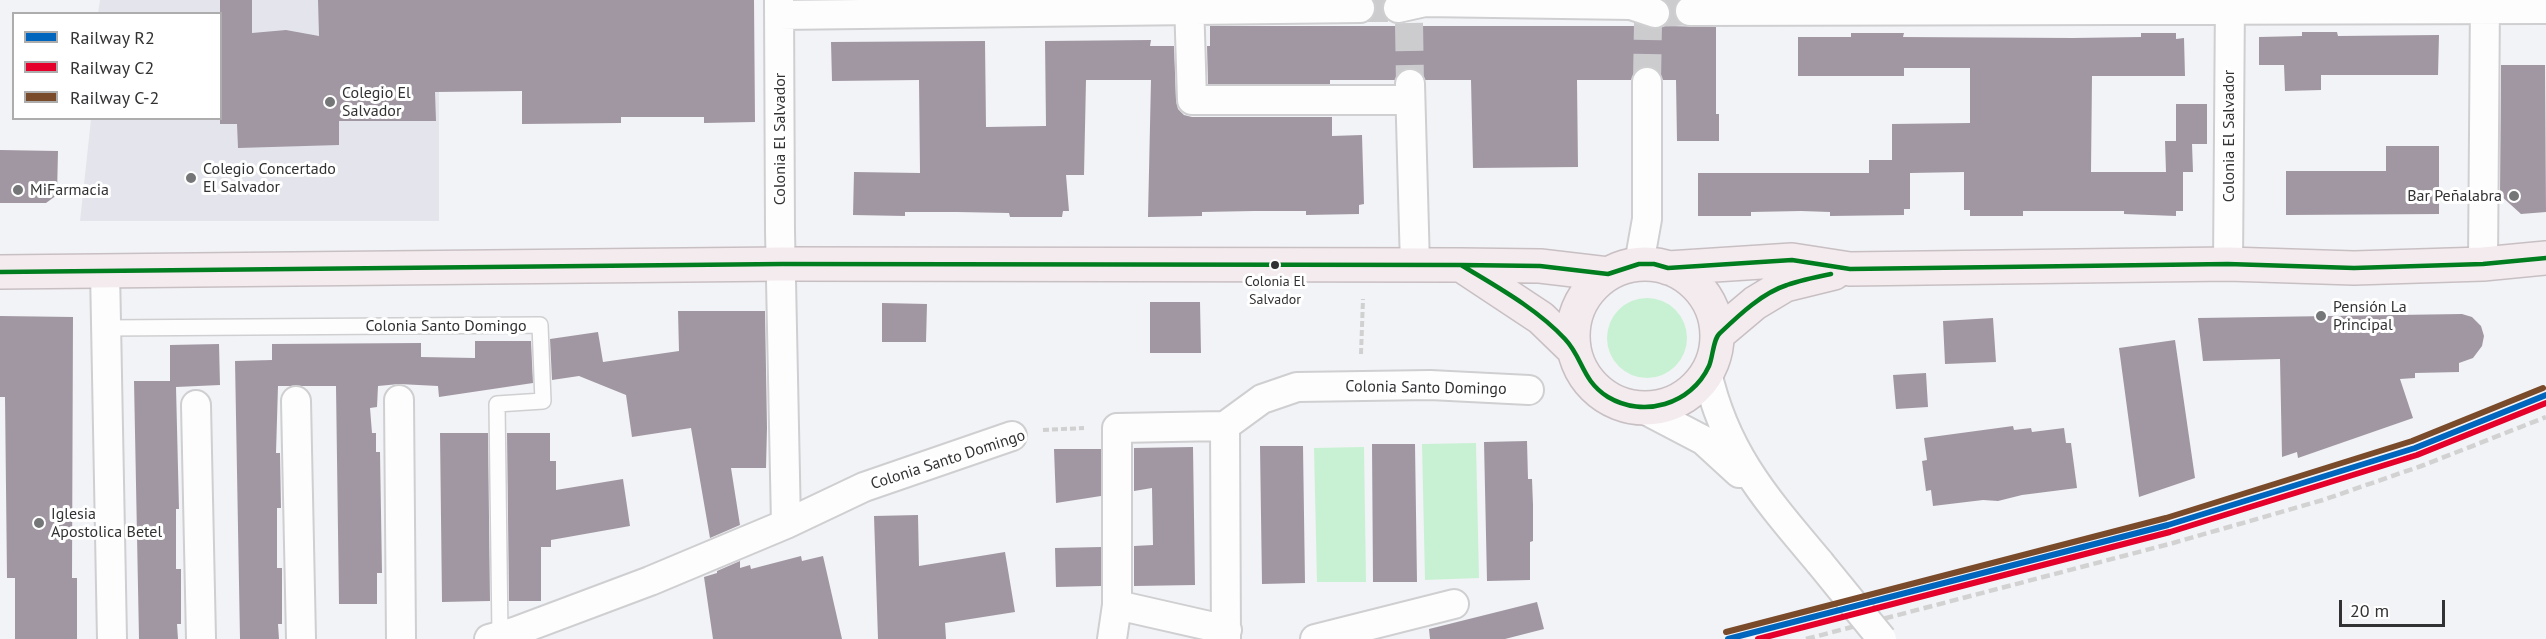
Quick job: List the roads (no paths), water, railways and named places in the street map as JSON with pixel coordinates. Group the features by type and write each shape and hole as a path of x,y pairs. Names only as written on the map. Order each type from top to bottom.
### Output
{"highway":[{"path":"0,272 782,264 1461,265 1540,266 1608,274 1654,266 1792,260 1850,269 2228,264 2354,268 2483,264 2546,258"},
{"path":"1461,265 1541,318 1574,350"},
{"path":"1608,274 1596,283 1579,307 1573,335 1574,350 1583,371 1597,390 1624,405 1656,407 1672,403 1698,385 1707,372 1714,354 1717,335 1714,318 1698,287 1684,276 1654,266"},
{"path":"1717,335 1755,303 1785,285 1850,269"}],"street":[{"name":"Colonia El Salvador","path":"2228,264 2230,4"},
{"path":"1690,11 1739,5 2485,5 2546,9"},
{"path":"2483,264 2485,5"},
{"path":"1190,6 1192,100 1410,92 1415,266"},
{"name":"Colonia El Salvador","path":"782,264 779,7 1359,8"},
{"path":"1414,8 1643,11"},
{"path":"1647,82 1647,219 1654,266"},
{"path":"782,264 786,524"},
{"path":"105,270 112,639"},
{"path":"1707,372 1714,405 1729,441 1763,494 1882,639"},
{"name":"Colonia Santo Domingo","path":"1225,426 1262,399 1297,387 1430,385 1529,390"},
{"path":"399,400 401,639"},
{"path":"296,402 301,639"},
{"path":"196,405 201,639"},
{"path":"1640,407 1703,440 1763,494"},
{"path":"1112,639 1117,605 1118,428 1225,426 1226,634 1117,605"},
{"name":"Colonia Santo Domingo","path":"495,638 530,633 786,524 864,487 1012,436"},
{"path":"1315,639 1454,603"}],"lane":[{"name":"Colonia Santo Domingo","path":"106,328 540,325 543,400 497,404 495,638"}],"tunnel":[{"path":"1360,8 1398,8"},
{"path":"1655,13 1690,11"},
{"path":"1409,23 1410,84"},
{"path":"1647,82 1648,23"}],"railway":[{"path":"1806,639 2173,543 2323,500 2424,465 2546,417"}],"rail line":[{"name":"C-2","path":"1726,632 2166,518 2412,441 2543,388"},
{"name":"R2","path":"1728,639 2168,525 2415,448 2546,395"},
{"name":"C2","path":"1758,639 2170,532 2417,455 2546,403"}],"place":[{"name":"Colegio El Salvador","path":"330,102"},
{"name":"Colegio Concertado El Salvador","path":"191,178"},
{"name":"MiFarmacia","path":"18,190"},
{"name":"Bar Peñalabra","path":"2514,196"},
{"name":"Colonia El Salvador","path":"1275,265"},
{"name":"Pensión La Principal","path":"2321,316"},
{"name":"Iglesia Apostolica Betel","path":"39,523"}]}
